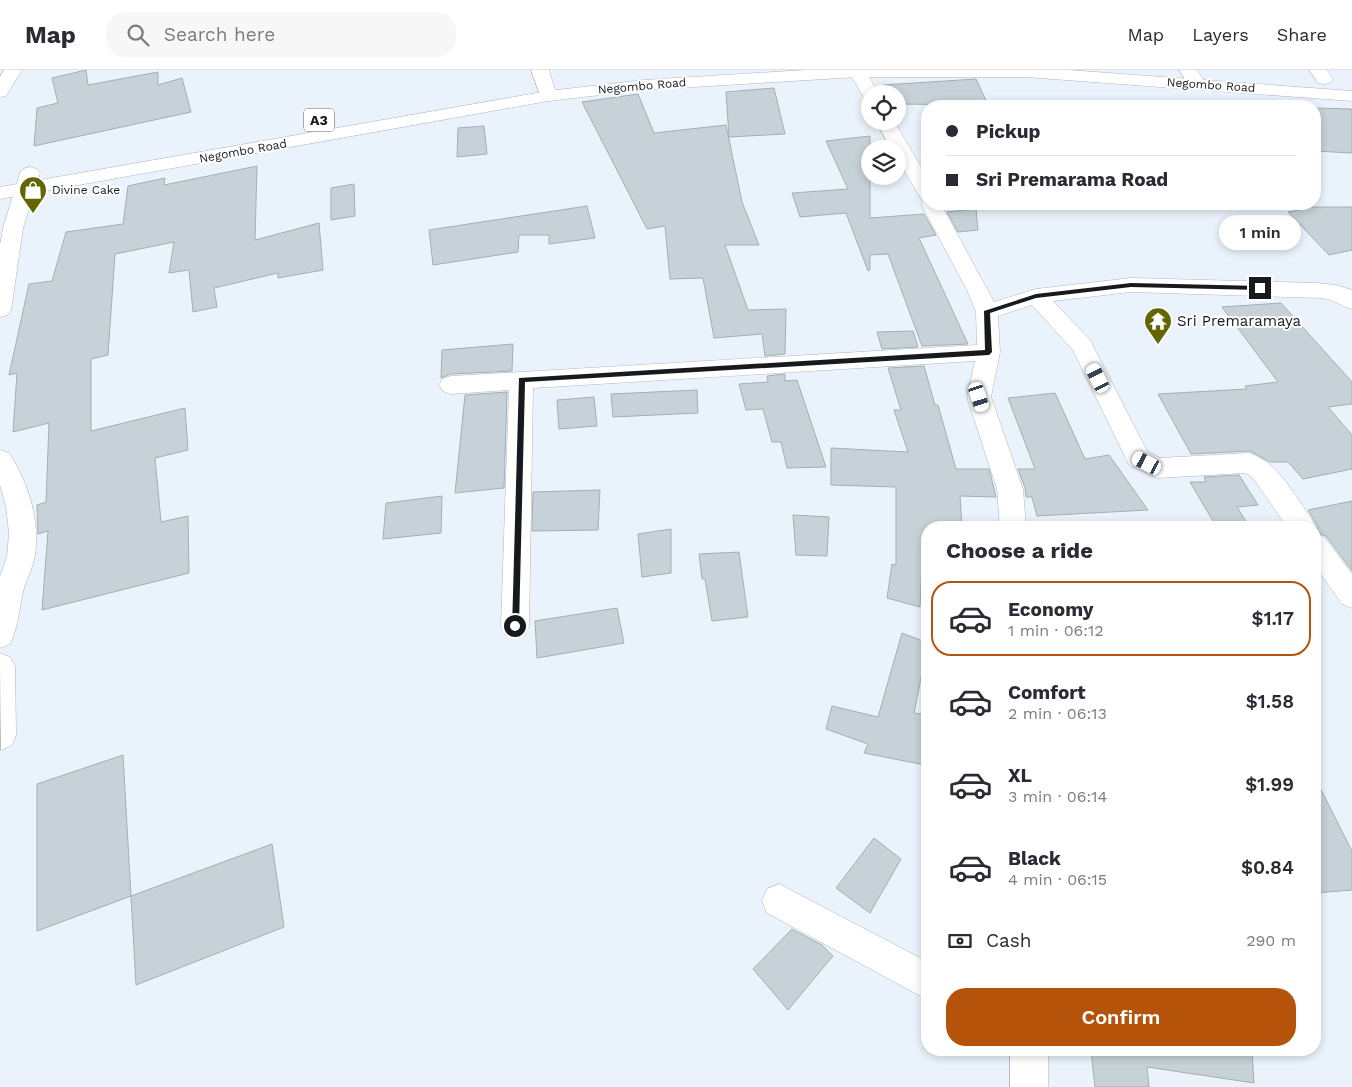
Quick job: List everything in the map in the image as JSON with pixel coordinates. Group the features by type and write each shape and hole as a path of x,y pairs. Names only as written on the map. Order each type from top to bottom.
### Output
{"main road":[{"path":"0,92 13,70"},
{"name":"Negombo Road","path":"477,91 638,70"},
{"path":"858,72 865,85"},
{"name":"Negombo Road","path":"0,177 28,182 543,82 644,84 858,72 1321,75 1352,81"},
{"name":"Negombo Road","path":"1196,75 1352,96"},
{"name":"Negombo Road","path":"0,194 28,182 208,142 353,113"},
{"path":"890,130 921,185"},
{"path":"0,310 12,228 28,182"},
{"path":"935,210 978,290 987,312 989,352 979,397 1010,490 1012,521"},
{"path":"987,312 1036,296 1131,285 1334,291 1348,297 1352,302"},
{"path":"1036,296 1082,346 1138,458 1157,468 1249,464 1262,471 1298,521"},
{"path":"451,385 989,352"},
{"path":"515,626 521,380"},
{"path":"0,460 10,478 22,520 21,556 13,578 0,635"},
{"path":"1321,553 1352,596"},
{"path":"0,666 1,735"},
{"path":"779,901 921,978"},
{"path":"1029,1056 1029,1087"}],"building":[{"path":"86,70 88,85 158,72 158,85 182,78 191,112 34,146 37,108 58,103 52,78"},
{"path":"976,79 986,100 921,100 921,104 906,104 906,85 883,85"},
{"path":"774,88 785,134 729,137 726,92"},
{"path":"638,94 654,133 726,125 742,202 759,245 725,245 748,310 786,309 785,354 765,356 762,334 714,338 703,278 670,279 665,226 647,229 582,102"},
{"path":"1321,108 1352,109 1352,153 1321,151"},
{"path":"484,126 487,154 457,157 458,128"},
{"path":"870,136 870,140 861,140 861,185 870,185 870,218 924,214 936,235 919,238 968,344 922,346 888,254 870,255 870,270 868,271 846,213 800,217 792,193 848,189 826,141"},
{"path":"257,166 255,240 319,223 323,270 278,278 278,273 214,288 217,307 193,312 189,270 169,273 174,242 115,254 108,355 91,359 91,431 185,408 188,450 155,458 161,522 188,516 189,573 42,610 48,531 38,534 37,505 46,502 49,423 13,432 17,373 9,375 29,284 52,281 66,232 123,224 128,186 165,178 164,185"},
{"path":"354,184 355,216 331,220 331,188"},
{"path":"587,206 595,238 549,244 549,235 519,235 518,252 433,265 429,230"},
{"path":"1321,207 1352,207 1352,250 1329,255 1288,212 1321,210"},
{"path":"976,210 978,230 958,232 947,212"},
{"path":"1281,303 1352,382 1352,404 1328,407 1352,435 1352,469 1303,479 1288,462 1270,462 1250,451 1191,454 1158,394 1247,389 1245,386 1278,382 1222,307"},
{"path":"913,331 918,347 882,349 877,332"},
{"path":"513,344 512,371 451,374 441,378 442,350"},
{"path":"924,366 935,405 938,405 956,469 989,469 996,497 960,496 962,521 921,521 920,607 887,598 892,564 896,565 896,487 831,485 831,448 908,452 894,410 901,410 888,368"},
{"path":"785,374 785,381 797,380 826,467 787,468 781,442 772,442 763,409 746,410 739,384 768,382 767,376"},
{"path":"697,390 698,413 613,417 611,394"},
{"path":"507,392 504,488 455,493 465,395"},
{"path":"1055,393 1085,459 1109,455 1148,510 1037,516 1032,497 1026,497 1025,488 1018,469 1035,469 1008,398"},
{"path":"594,397 597,426 559,429 557,400"},
{"path":"1239,475 1258,505 1237,507 1246,521 1213,521 1190,482 1206,482 1204,477"},
{"path":"600,490 598,530 532,531 533,492"},
{"path":"442,496 441,533 383,539 386,503"},
{"path":"1352,501 1352,571 1326,536 1321,534 1321,521 1314,521 1308,510"},
{"path":"793,515 829,517 827,556 796,555"},
{"path":"671,529 671,573 642,577 638,534"},
{"path":"739,552 748,617 712,621 705,579 702,579 699,554"},
{"path":"617,608 624,643 537,658 535,621"},
{"path":"902,633 921,640 921,678 914,713 921,714 921,764 864,753 868,744 826,729 832,706 878,717"},
{"path":"123,755 131,896 37,931 37,784"},
{"path":"1321,790 1352,851 1352,890 1321,893"},
{"path":"874,838 901,859 870,913 836,888"},
{"path":"272,844 284,927 136,985 131,896"},
{"path":"792,929 822,945 833,956 788,1010 753,969"},
{"path":"1092,1056 1252,1056 1254,1083 1147,1067 1149,1087 1095,1087"}],"place":[{"name":"Divine Cake","path":"33,214"},
{"name":"Sri Premaramaya","path":"1158,345"}],"route":[{"path":"515,626 521,380 989,352 987,312 1036,296 1131,285 1260,288"}]}
